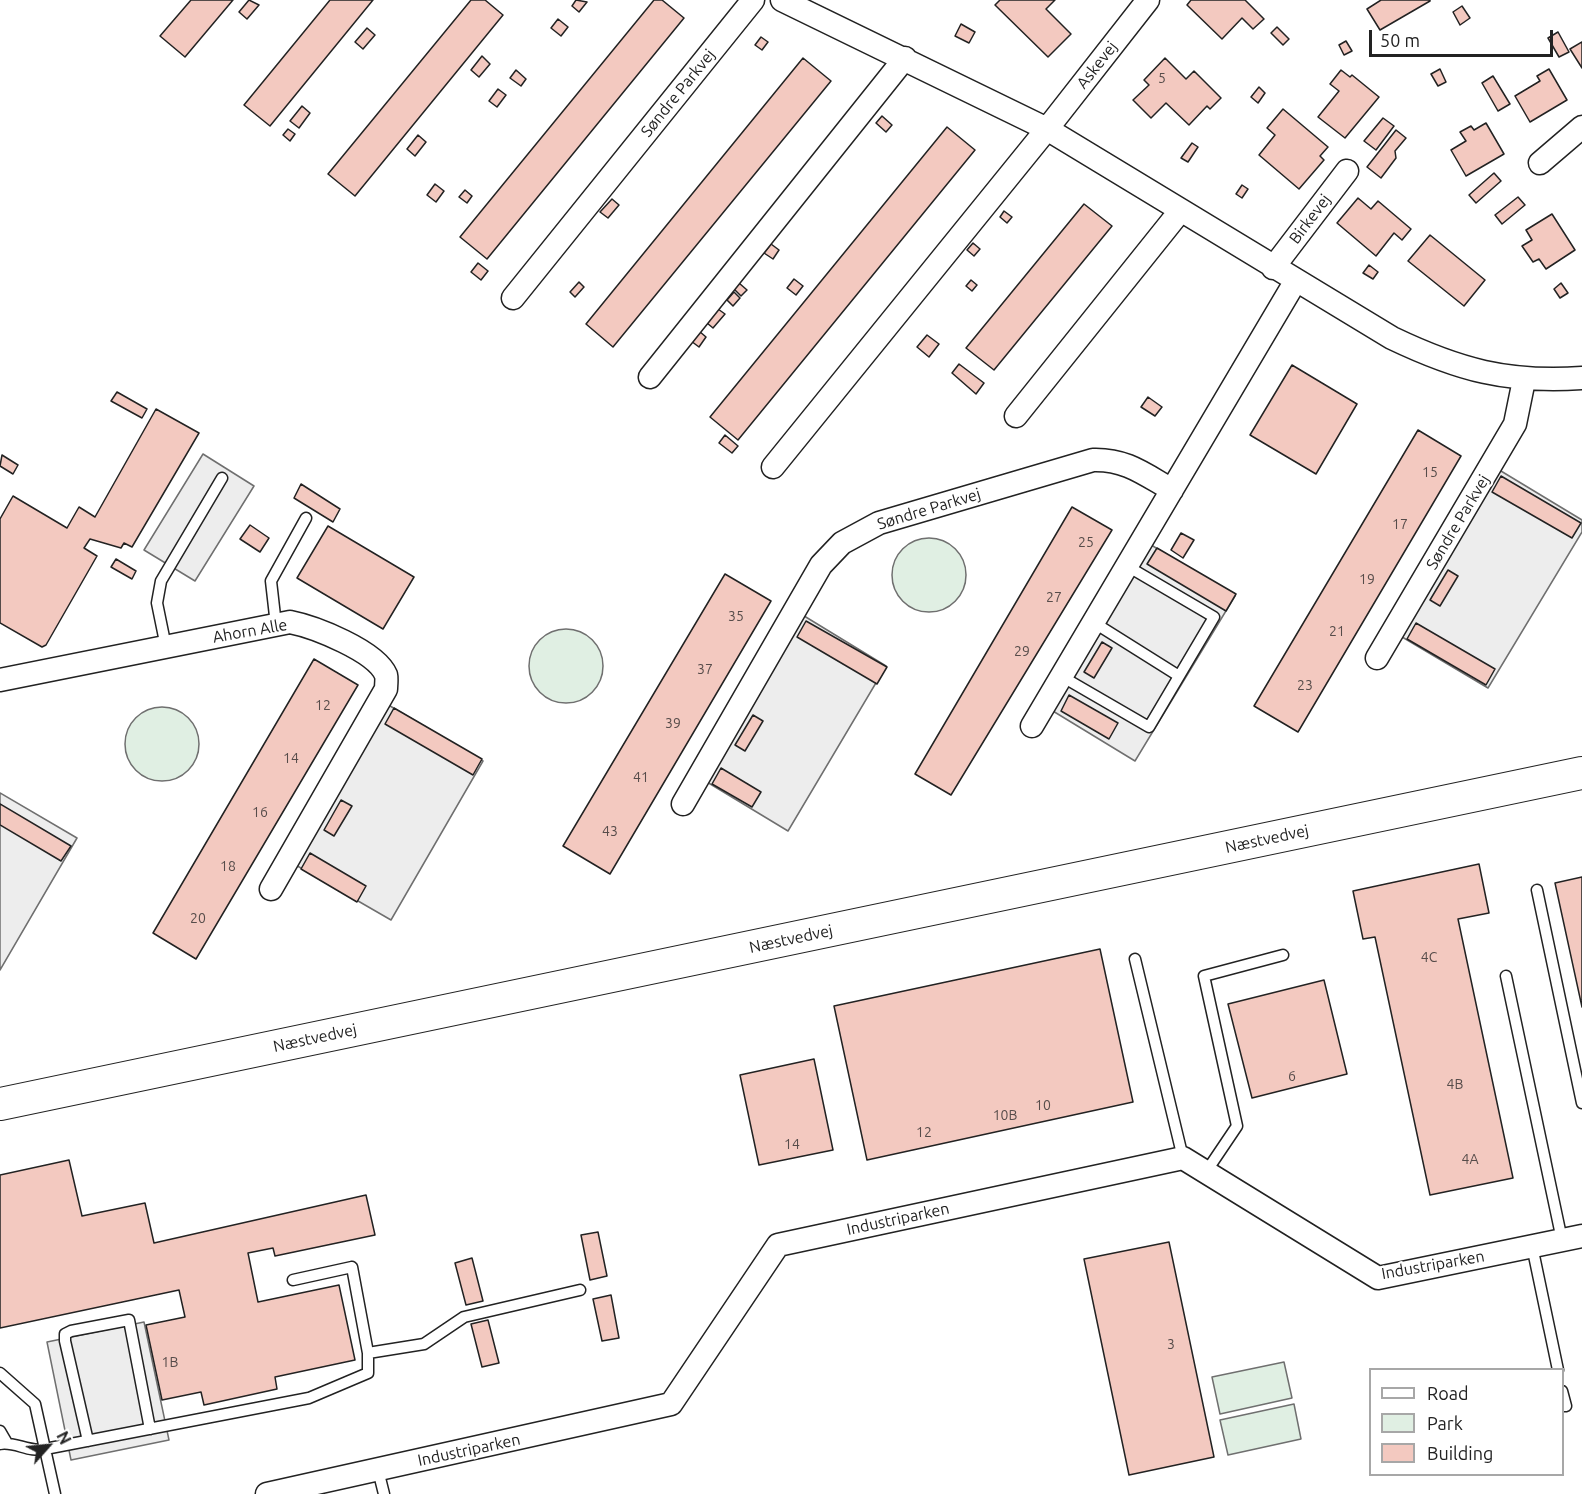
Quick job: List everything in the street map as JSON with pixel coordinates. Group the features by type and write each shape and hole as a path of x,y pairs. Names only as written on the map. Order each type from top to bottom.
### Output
{"main road":[{"name":"Næstvedvej","path":"0,1104 1582,773"}],"street":[{"name":"Søndre Parkvej","path":"513,298 753,0"},
{"path":"782,0 1047,129 1295,282 1392,338 1440,361 1479,373 1524,380 1582,378"},
{"name":"Askevej","path":"1047,129 1148,0"},
{"path":"651,377 905,58"},
{"path":"1540,163 1582,127"},
{"path":"773,467 1047,129"},
{"name":"Birkevej","path":"1273,267 1347,171"},
{"path":"1016,416 1181,210"},
{"path":"1032,726 1295,282"},
{"name":"Søndre Parkvej","path":"1377,658 1515,424 1524,380"},
{"name":"Søndre Parkvej","path":"683,804 821,565 842,543 879,523 1093,460 1112,459 1130,466 1172,490"},
{"name":"Ahorn Alle","path":"0,680 290,622 312,626 376,661 387,676 386,689 271,889"},
{"name":"Industriparken","path":"267,1494 671,1404 778,1245 1183,1158 1378,1278 1572,1238"}],"lane":[{"path":"166,647 157,603 161,581 222,478"},
{"path":"276,625 271,581 306,518"},
{"path":"1061,675 1149,728 1214,617 1127,566"},
{"path":"1093,622 1179,676"},
{"path":"1537,890 1582,1103"},
{"path":"1206,1172 1237,1126 1204,976 1283,955"},
{"path":"1135,959 1183,1158"},
{"path":"1506,976 1572,1238"},
{"path":"1532,1246 1558,1368"},
{"path":"0,1431 3,1444 34,1452 309,1398 368,1373 368,1353 352,1267 293,1280"},
{"path":"368,1353 424,1344 464,1317 580,1290"},
{"path":"88,1441 65,1341 65,1334 70,1331 129,1320 150,1429"},
{"path":"0,1373 35,1404 55,1494"},
{"path":"378,1470 384,1494"}],"green space":[{"path":"929,538 950,544 960,554 966,575 960,596 950,606 929,612 908,606 898,596 892,575 898,554 908,544"},
{"path":"566,629 587,635 597,645 603,666 597,687 587,697 566,703 545,697 535,687 529,666 535,645 545,635"},
{"path":"162,707 183,713 193,723 199,744 193,765 183,775 162,781 141,775 131,765 125,744 131,723 141,713"},
{"path":"1284,1362 1292,1398 1220,1414 1212,1377"},
{"path":"1294,1404 1301,1439 1228,1455 1220,1420"}],"shaded area":[{"path":"203,454 254,486 195,581 144,550"},
{"path":"1491,465 1582,520 1582,532 1488,688 1392,631"},
{"path":"1143,540 1235,596 1135,761 1043,705"},
{"path":"796,611 886,666 788,831 697,776"},
{"path":"380,700 483,761 391,920 287,860"},
{"path":"0,793 77,838 0,970"},
{"path":"144,1322 169,1440 71,1460 47,1342"}],"building":[{"path":"191,0 233,0 185,57 160,36"},
{"path":"249,0 259,5 247,19 239,12"},
{"path":"330,0 373,0 270,126 244,105"},
{"path":"471,0 485,0 503,15 355,196 328,174"},
{"path":"576,0 587,2 579,12 572,6"},
{"path":"654,0 662,0 684,18 487,259 460,237"},
{"path":"1000,0 1055,0 1046,9 1071,34 1048,57 995,5"},
{"path":"1191,0 1245,0 1264,19 1253,29 1242,18 1222,39 1187,5"},
{"path":"1381,0 1430,1 1380,30 1367,9"},
{"path":"1462,6 1470,18 1460,25 1453,12"},
{"path":"558,19 568,27 561,36 551,28"},
{"path":"961,24 975,32 969,43 955,36"},
{"path":"1277,27 1289,39 1283,45 1271,33"},
{"path":"367,28 375,35 363,49 355,42"},
{"path":"1558,32 1569,52 1559,57 1548,38"},
{"path":"761,37 768,42 762,50 755,45"},
{"path":"1346,41 1352,51 1344,55 1339,45"},
{"path":"1582,42 1582,68 1570,49"},
{"path":"482,56 490,64 479,77 471,70"},
{"path":"803,58 831,81 613,347 586,324"},
{"path":"1165,58 1186,79 1194,71 1221,98 1210,109 1207,106 1189,125 1166,103 1151,118 1133,100 1149,85 1144,80"},
{"path":"1440,69 1446,82 1438,86 1431,74"},
{"path":"1549,69 1567,100 1530,122 1515,96 1540,81 1537,76"},
{"path":"516,70 526,79 521,86 510,78"},
{"path":"1341,70 1350,77 1352,75 1379,97 1345,138 1318,117 1339,91 1330,84"},
{"path":"1493,76 1510,104 1498,111 1482,83"},
{"path":"1259,87 1265,93 1258,103 1251,97"},
{"path":"498,89 506,95 497,107 489,101"},
{"path":"302,106 310,113 299,128 290,121"},
{"path":"1283,109 1328,147 1320,156 1324,160 1299,189 1259,155 1275,135 1267,128"},
{"path":"882,116 892,125 886,132 876,123"},
{"path":"1383,118 1394,126 1376,150 1364,141"},
{"path":"1486,123 1504,154 1466,176 1451,150 1466,141 1460,132 1471,126 1474,130"},
{"path":"947,127 975,150 738,440 710,417"},
{"path":"288,129 295,134 290,141 283,135"},
{"path":"1396,130 1406,138 1395,151 1396,158 1381,178 1367,167"},
{"path":"418,135 426,142 415,156 407,149"},
{"path":"1192,143 1198,147 1188,162 1181,158"},
{"path":"1494,173 1501,181 1476,203 1469,195"},
{"path":"435,184 444,191 436,202 427,195"},
{"path":"1242,185 1248,189 1242,198 1236,194"},
{"path":"465,190 472,196 467,203 459,197"},
{"path":"1518,197 1525,205 1502,224 1495,215"},
{"path":"1358,198 1371,209 1378,201 1411,229 1402,240 1394,233 1376,256 1337,223"},
{"path":"612,199 619,205 608,218 600,212"},
{"path":"1084,204 1112,226 994,370 966,348"},
{"path":"1004,211 1012,217 1007,223 1000,217"},
{"path":"1552,214 1575,250 1546,269 1539,259 1533,262 1522,246 1532,240 1526,230"},
{"path":"1430,235 1485,280 1464,306 1408,261"},
{"path":"973,243 980,249 974,256 967,250"},
{"path":"771,244 779,250 773,259 764,253"},
{"path":"478,263 488,271 481,280 471,272"},
{"path":"1369,265 1378,272 1373,279 1363,273"},
{"path":"794,279 803,286 796,295 787,288"},
{"path":"971,280 977,285 972,291 966,286"},
{"path":"579,282 584,287 575,297 570,292"},
{"path":"739,283 747,290 741,296 734,289"},
{"path":"1561,283 1568,293 1560,298 1554,289"},
{"path":"734,292 740,298 733,306 727,300"},
{"path":"718,309 725,314 713,328 707,323"},
{"path":"699,331 706,337 699,347 691,341"},
{"path":"927,335 939,344 929,357 917,347"},
{"path":"959,364 984,383 976,394 952,373"},
{"path":"1292,365 1357,404 1316,474 1250,435"},
{"path":"117,392 147,409 142,418 111,401"},
{"path":"1148,397 1162,407 1155,416 1141,407"},
{"path":"156,409 199,433 132,547 124,543 121,548 90,539 84,548 97,556 46,645 42,647 0,623 0,519 13,496 67,528 79,507 95,517"},
{"path":"1418,430 1461,456 1298,732 1254,706"},
{"path":"725,435 738,446 732,453 719,443"},
{"path":"2,455 18,465 13,474 0,466"},
{"path":"1501,476 1581,523 1572,538 1492,492"},
{"path":"301,484 340,509 333,522 294,498"},
{"path":"1072,507 1112,530 951,795 915,774"},
{"path":"250,525 269,538 260,552 240,539"},
{"path":"328,526 414,577 383,629 297,578"},
{"path":"1181,533 1194,540 1183,558 1171,550"},
{"path":"1157,548 1236,594 1226,611 1147,564"},
{"path":"116,559 136,571 132,579 111,567"},
{"path":"1448,570 1458,576 1440,606 1430,600"},
{"path":"725,574 771,601 610,874 563,846"},
{"path":"806,621 887,667 877,684 797,637"},
{"path":"1416,623 1495,669 1486,685 1407,639"},
{"path":"1102,642 1112,648 1094,678 1084,672"},
{"path":"314,659 358,685 196,959 153,933"},
{"path":"1069,695 1118,723 1109,739 1061,711"},
{"path":"394,708 482,759 473,775 385,724"},
{"path":"753,715 763,721 745,751 735,745"},
{"path":"721,768 761,792 752,807 712,784"},
{"path":"341,800 352,806 334,836 324,830"},
{"path":"0,804 71,846 61,861 0,825"},
{"path":"310,853 366,886 357,902 301,869"},
{"path":"1479,864 1489,913 1458,919 1513,1178 1430,1195 1375,937 1363,939 1353,891"},
{"path":"1582,877 1582,1007 1555,883"},
{"path":"1100,949 1133,1102 867,1160 834,1006"},
{"path":"1324,980 1347,1074 1252,1098 1228,1004"},
{"path":"814,1059 833,1150 759,1165 740,1075"},
{"path":"69,1160 82,1216 145,1203 154,1243 366,1195 375,1235 275,1256 273,1248 248,1253 258,1302 339,1285 355,1360 275,1377 277,1389 204,1405 201,1392 162,1400 146,1325 185,1317 179,1290 0,1328 0,1175"},
{"path":"598,1232 607,1276 590,1280 581,1235"},
{"path":"1169,1242 1214,1457 1129,1475 1084,1259"},
{"path":"472,1258 483,1301 466,1305 455,1263"},
{"path":"611,1295 619,1338 602,1341 593,1299"},
{"path":"488,1320 499,1363 482,1367 471,1324"}]}
